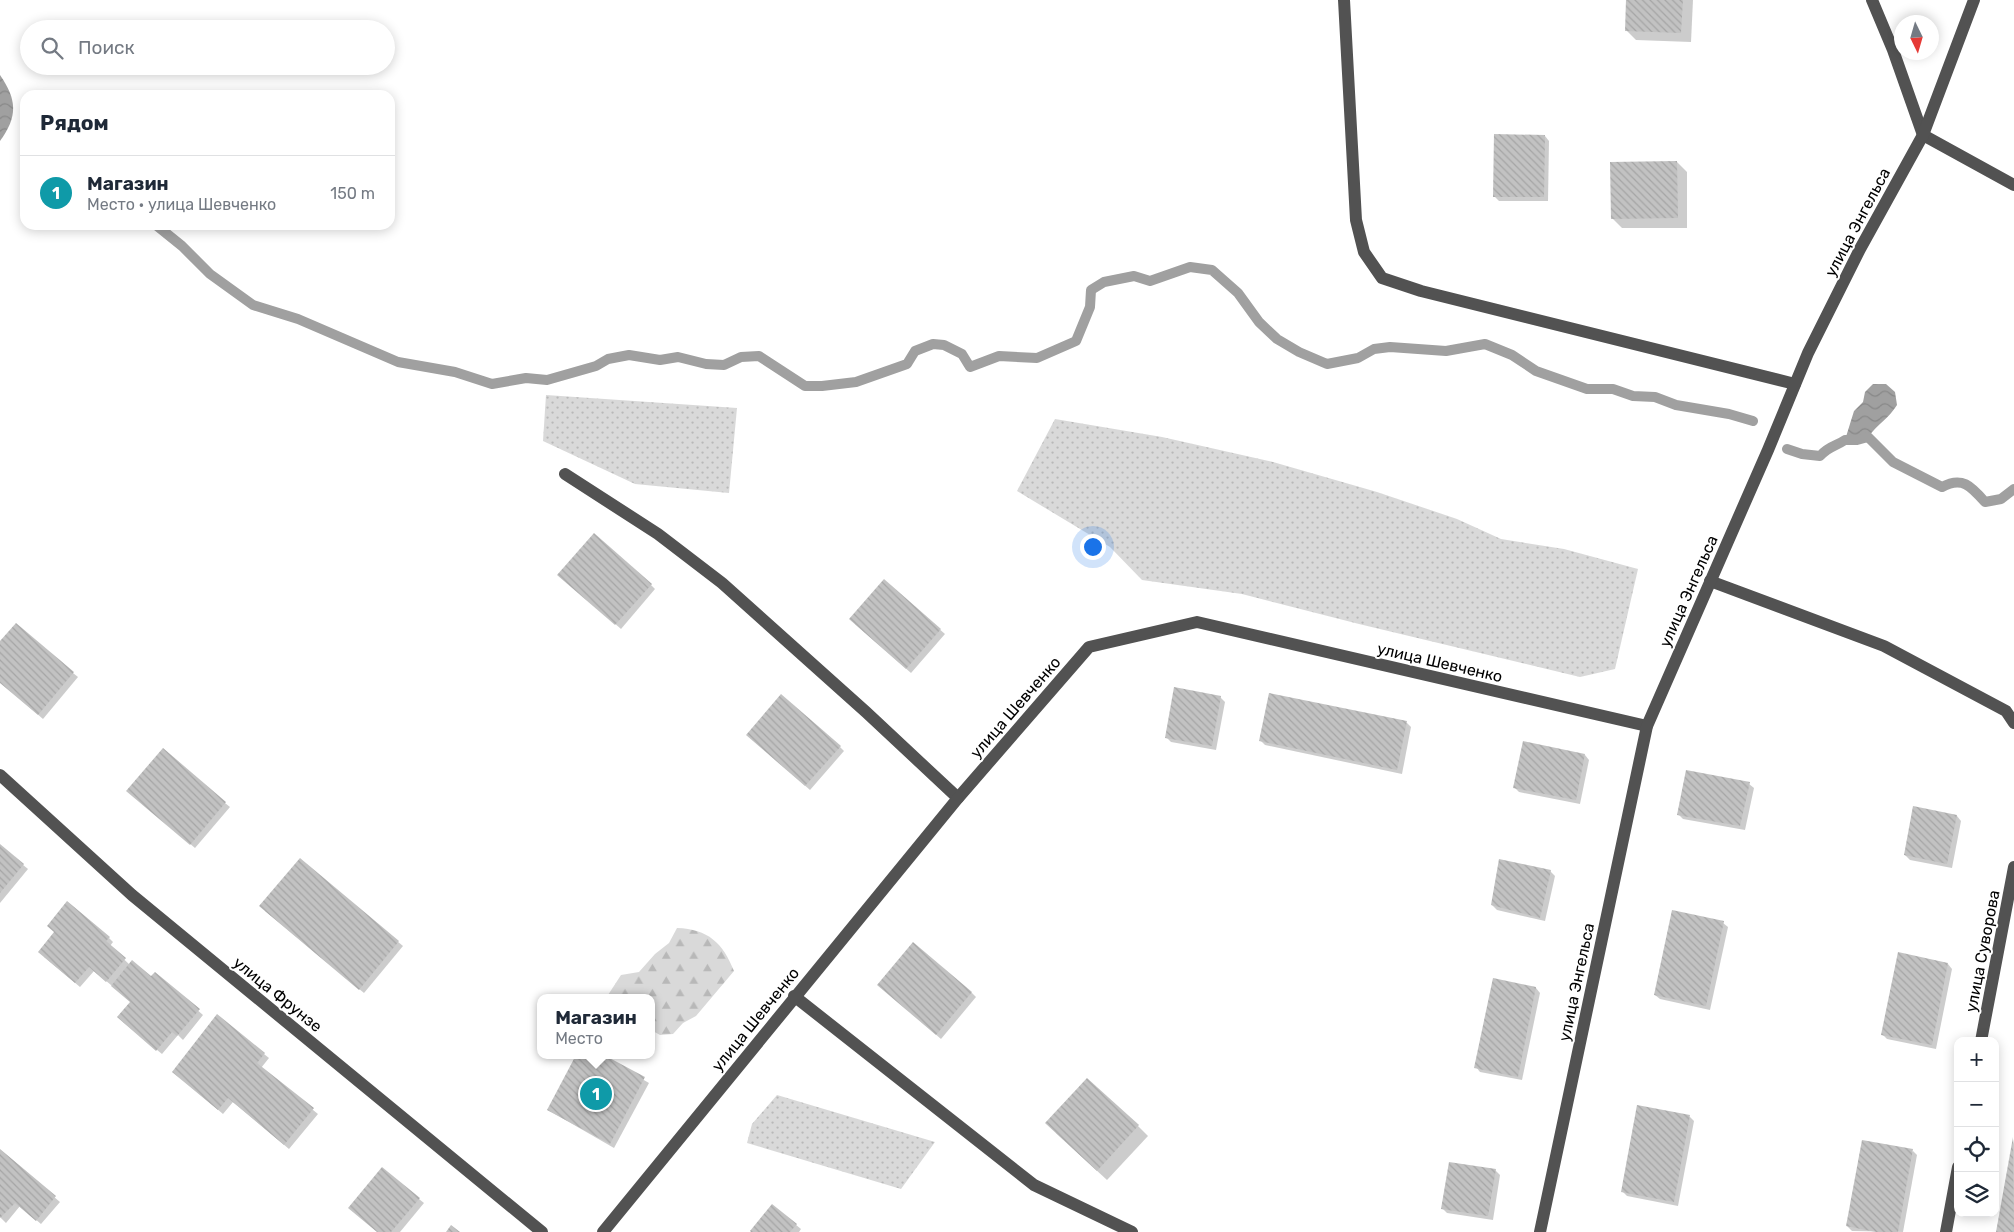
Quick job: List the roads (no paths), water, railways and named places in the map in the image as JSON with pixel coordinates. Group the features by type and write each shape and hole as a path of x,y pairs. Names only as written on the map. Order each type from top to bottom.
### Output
{"street":[{"path":"1344,0 1356,220 1364,252 1382,278 1421,290 1795,384"},
{"path":"1872,0 1893,50 1923,135 2014,185"},
{"name":"улица Энгельса","path":"1540,1232 1647,726 1808,353 1860,249 1923,135 1974,0"},
{"path":"565,474 658,534 722,583 866,712 958,798"},
{"path":"1710,582 1884,646 2006,711 2014,723"},
{"name":"улица Шевченко","path":"603,1232 794,996 958,798 1089,647 1197,622 1647,726"},
{"name":"улица Фрунзе","path":"0,775 132,895 542,1232"},
{"name":"улица Суворова","path":"1983,1037 2014,867"},
{"path":"794,996 1034,1185 1132,1232"},
{"path":"1946,1232 1957,1172"}],"water":[{"path":"0,75 10,92 13,108 10,124 0,141"},
{"path":"1873,384 1886,384 1895,392 1897,405 1868,437 1845,440 1854,411 1863,402 1865,392"}],"waterway":[{"path":"162,230 182,246 210,274 253,305 298,319 398,362 455,372 492,384 526,378 547,380 596,366 608,359 629,355 660,360 678,357 706,364 724,365 741,357 759,356 805,386 856,382 907,364 915,351 933,344 944,345 962,354 970,367 999,356 1037,358 1076,341 1090,307 1091,290 1104,282 1134,276 1150,281 1190,267 1212,270 1238,293 1259,322 1277,339 1299,352 1327,364 1358,358 1374,349 1390,347 1446,351 1485,344 1512,355 1536,371 1587,389 1613,389 1633,396 1655,397 1676,405 1729,414 1753,421"},
{"path":"1787,449 1802,454 1820,456 1845,440 1857,440 1868,437 1893,462 1942,487 1955,482 1966,484 1985,502 2001,499 2014,489"}],"place":[{"name":"Магазин","path":"596,1094"}]}
